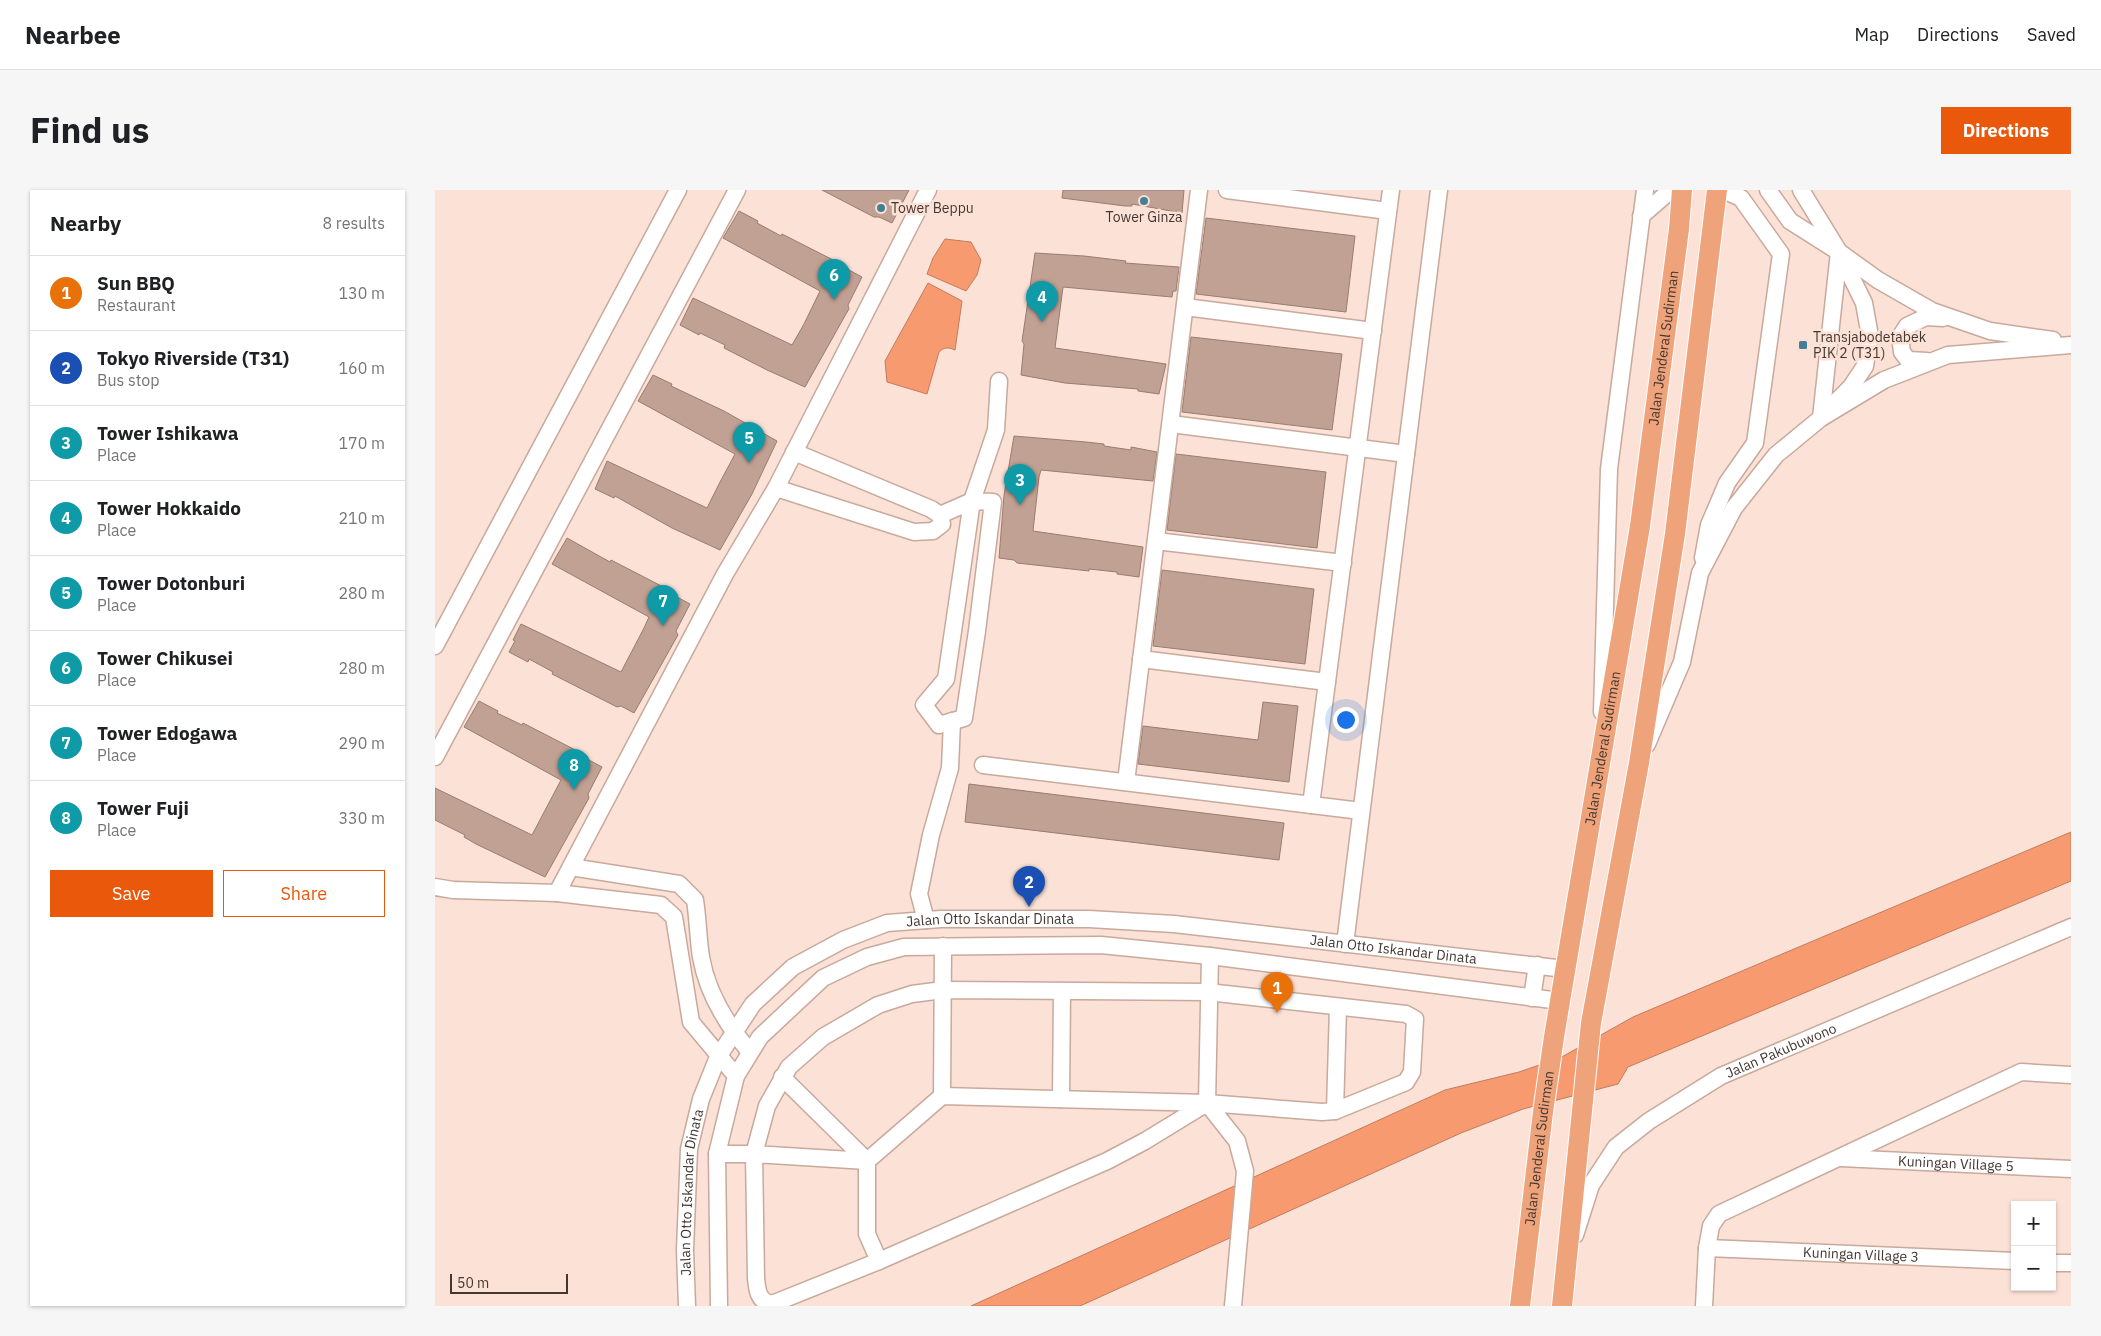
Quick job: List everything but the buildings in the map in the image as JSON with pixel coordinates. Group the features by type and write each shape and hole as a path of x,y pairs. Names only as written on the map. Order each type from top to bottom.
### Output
{"main road":[{"name":"Jalan Jenderal Sudirman","path":"1520,1306 1543,1112 1554,1037 1640,526 1679,229 1682,190"},
{"path":"1562,1306 1591,1023 1639,763 1675,534 1717,190"}],"street":[{"path":"435,646 678,190"},
{"path":"435,757 737,190"},
{"path":"557,893 725,574 776,488 928,190"},
{"path":"1126,782 1199,190"},
{"path":"1227,190 1388,211"},
{"path":"1311,805 1391,190"},
{"path":"1345,944 1439,190"},
{"path":"1600,756 1609,469 1645,190"},
{"path":"1641,216 1671,190"},
{"path":"1639,763 1682,662 1709,524 1727,482 1755,443 1781,254 1741,198 1723,190"},
{"path":"1768,190 1790,221 1839,252 1878,280 1932,311 1990,331 2071,344"},
{"path":"1700,573 1734,508 1776,455 1821,418 1851,387 1865,366 1870,336 1864,303 1839,252 1801,190"},
{"path":"1821,418 1839,252"},
{"path":"1185,307 1373,331"},
{"path":"1931,362 1908,360 1901,352 1900,337 1907,326 1926,317 1952,318"},
{"path":"1821,418 1884,380 1948,355 2071,344"},
{"path":"940,515 972,501 993,502 964,718 939,725 924,705 946,679 972,501 996,430 999,381"},
{"path":"1171,424 1406,454"},
{"path":"776,488 914,532 933,531 942,524 940,515 931,509 794,452"},
{"path":"1156,541 1343,563"},
{"path":"1141,659 1327,682"},
{"path":"926,920 919,894 931,835 950,768 952,721"},
{"path":"983,765 1361,811"},
{"path":"571,868 679,884 695,900 701,957 708,984 733,1032 750,1052"},
{"path":"435,887 453,890 557,893 661,905 674,917 691,1022 736,1076"},
{"name":"Jalan Otto Iskandar Dinata","path":"687,1306 685,1250 689,1149 701,1099 719,1057 733,1032 753,1004 793,967 843,940 887,923 926,920 1089,918 1174,924 1565,969"},
{"name":"Jalan Pakubuwono","path":"1567,1258 1591,1186 1616,1147 1649,1121 1721,1076 2071,927"},
{"name":"Jalan Otto Iskandar Dinata","path":"719,1306 717,1154 736,1076 760,1038 823,978 867,957 904,947 1101,945 1210,956 1560,1002"},
{"path":"942,1096 943,946"},
{"path":"1210,956 1207,1103 1237,1141 1245,1171 1233,1306"},
{"path":"1532,998 1537,965"},
{"path":"717,1154 754,1154 867,1161 942,1096 1207,1103 1322,1112 1335,1111 1406,1082 1412,1072 1415,1019 1406,1014 1208,992 943,990 911,994 877,1005 823,1038 789,1066 767,1106 754,1154 756,1278 758,1295 766,1304 772,1304 879,1262 1107,1161 1145,1141 1207,1103"},
{"path":"1061,1099 1062,992"},
{"path":"1335,1111 1338,1007"},
{"path":"1704,1306 1707,1248 1711,1226 1719,1214 2021,1072 2071,1075"},
{"path":"782,1077 867,1161 867,1234 879,1262"},
{"name":"Kuningan Village 5","path":"1839,1158 2071,1169"},
{"name":"Kuningan Village 3","path":"1707,1248 2011,1261"},
{"path":"2056,1263 2071,1263"}],"shaded area":[{"path":"945,239 971,242 981,260 977,275 966,291 927,274 933,258"},
{"path":"928,283 962,301 955,350 946,348 939,352 927,394 887,382 885,361"},
{"path":"2071,832 2071,881 1628,1067 1618,1084 1523,1109 1461,1133 1080,1306 971,1306 1445,1090 1519,1072 1560,1058 1633,1017"}],"place":[{"name":"Tower Ginza","path":"1144,201"},
{"name":"Tower Beppu","path":"881,208"},
{"name":"Tower Chikusei","path":"834,300"},
{"name":"Tower Hokkaido","path":"1042,322"},
{"name":"Transjabodetabek PIK 2 (T31)","path":"1803,345"},
{"name":"Tower Dotonburi","path":"749,463"},
{"name":"Tower Ishikawa","path":"1020,505"},
{"name":"Tower Edogawa","path":"663,626"},
{"name":"Tower Fuji","path":"574,790"},
{"name":"Tokyo Riverside (T31)","path":"1029,907"},
{"name":"Sun BBQ","path":"1277,1013"}]}
